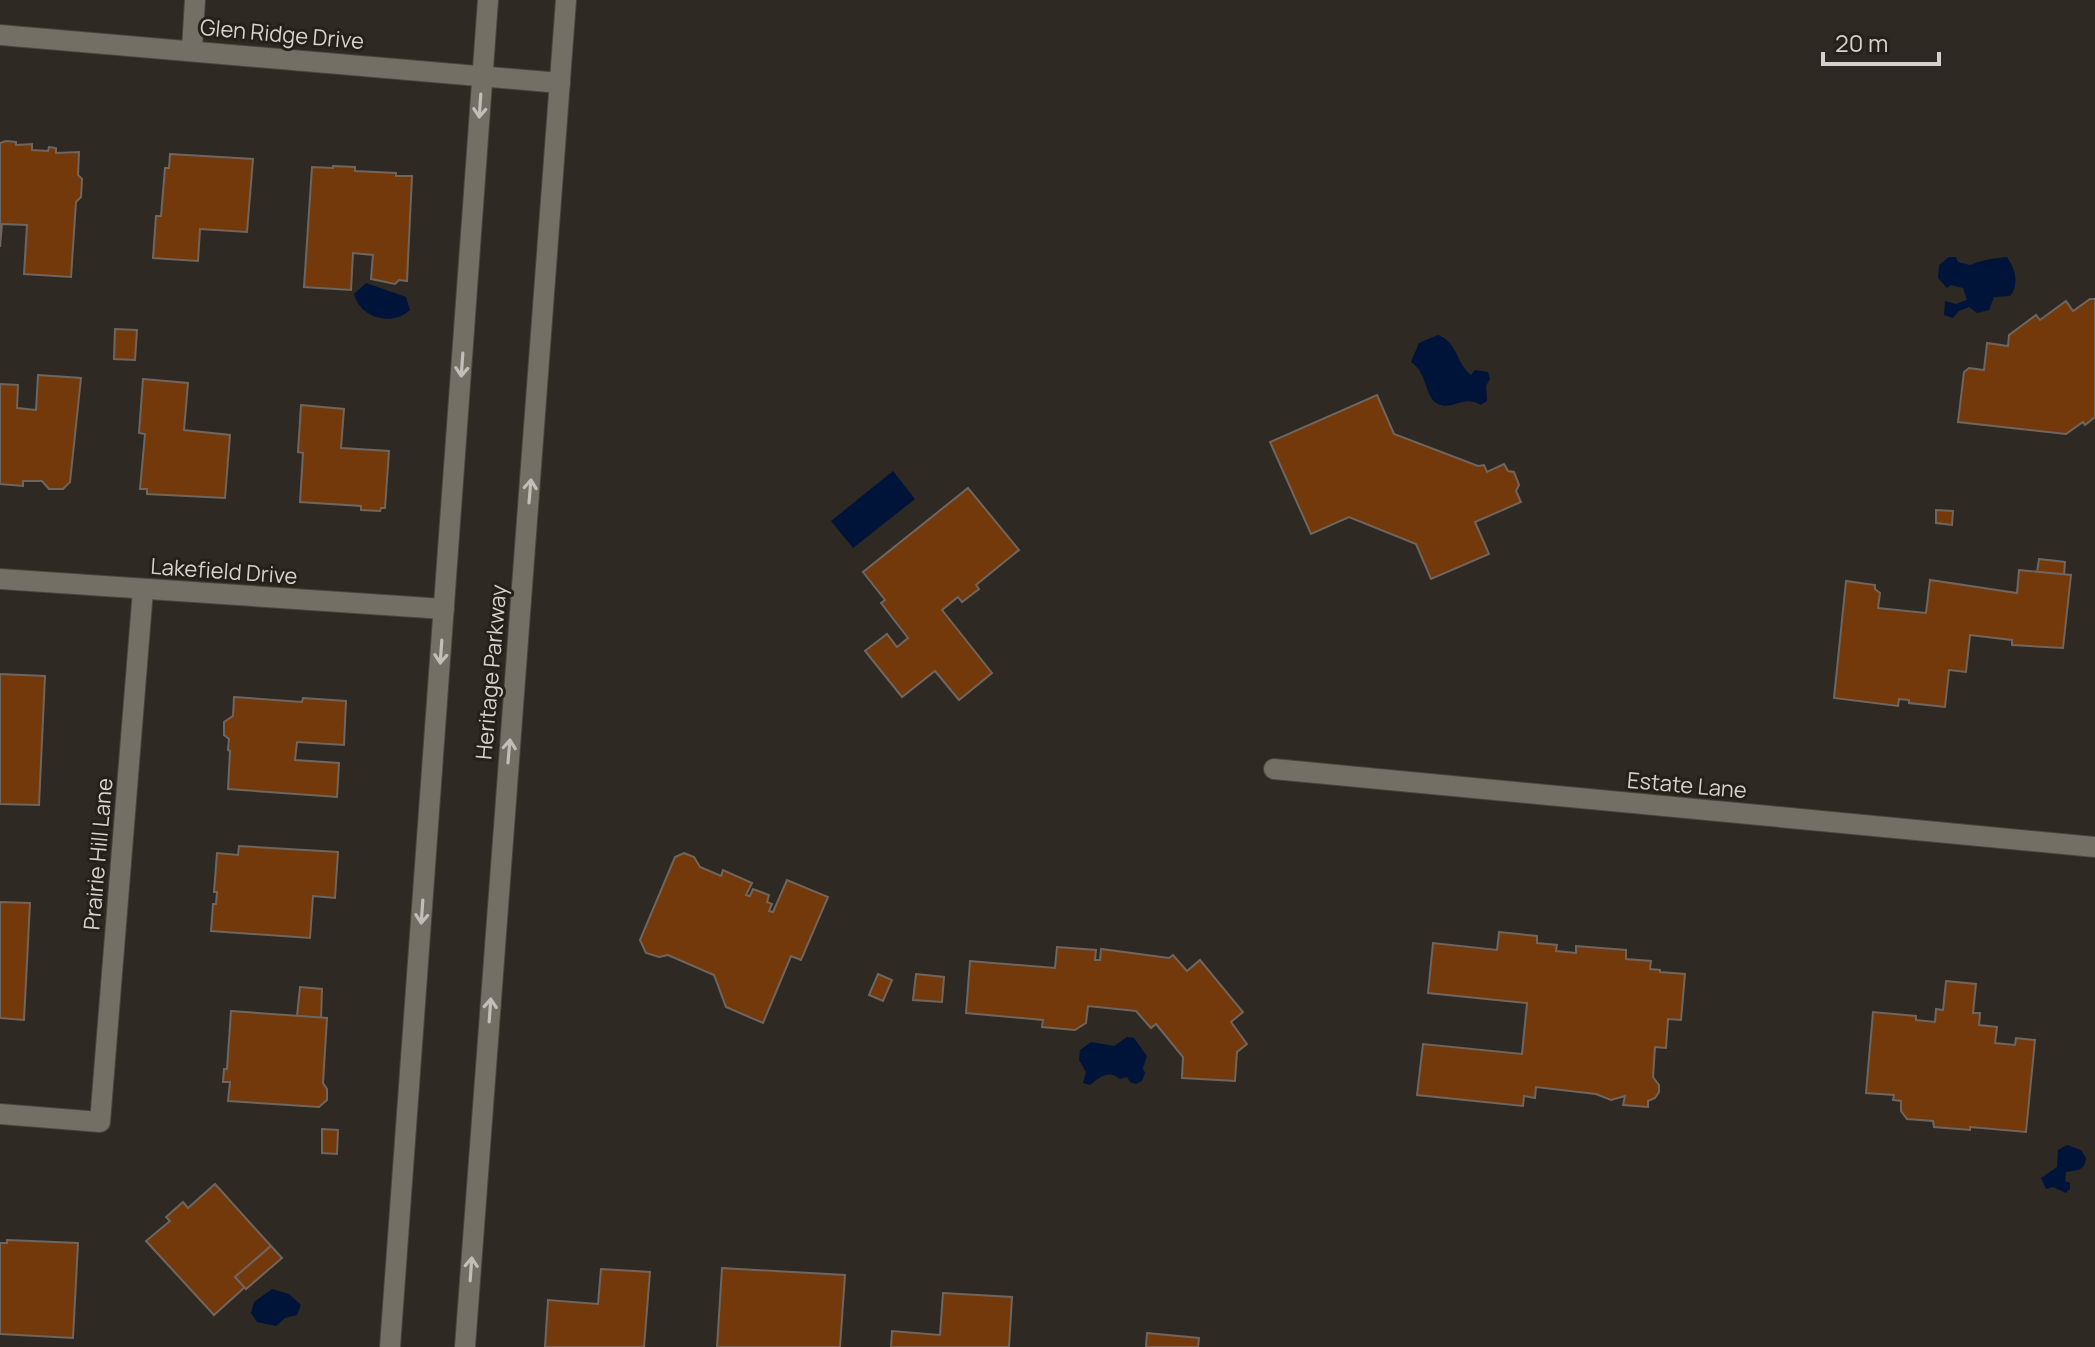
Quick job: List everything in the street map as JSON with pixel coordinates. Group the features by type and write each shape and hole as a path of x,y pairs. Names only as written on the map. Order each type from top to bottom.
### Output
{"main road":[{"path":"192,49 195,0"},
{"path":"390,1347 488,0"},
{"name":"Heritage Parkway","path":"465,1347 566,0"},
{"name":"Glen Ridge Drive","path":"0,35 192,49 560,83"},
{"name":"Lakefield Drive","path":"0,579 444,609"},
{"name":"Prairie Hill Lane","path":"0,1114 100,1122 143,590"},
{"name":"Estate Lane","path":"1274,769 2095,847"}],"water":[{"path":"1949,257 1956,257 1958,262 1970,265 2007,257 2015,276 2013,292 2010,296 1994,297 1989,310 1977,313 1969,307 1953,318 1944,315 1945,301 1956,304 1967,300 1963,288 1951,285 1947,288 1938,278 1939,265"},
{"path":"366,283 406,297 410,310 386,319 370,314 357,302 354,294"},
{"path":"1438,335 1449,342 1471,375 1475,370 1488,372 1487,401 1481,405 1469,401 1443,406 1430,396 1420,372 1411,362 1419,343"},
{"path":"893,471 915,499 853,548 831,521"},
{"path":"1127,1037 1134,1038 1147,1056 1142,1081 1136,1084 1127,1077 1120,1079 1108,1075 1090,1085 1083,1083 1086,1072 1079,1060 1080,1050 1091,1042 1114,1046"},
{"path":"2067,1145 2081,1150 2086,1158 2084,1165 2066,1172 2065,1181 2070,1183 2070,1189 2066,1193 2053,1187 2046,1189 2041,1178 2057,1167 2058,1150"},
{"path":"272,1289 289,1294 301,1305 297,1315 285,1318 276,1326 257,1322 251,1313 254,1302"}],"building":[{"path":"16,142 16,145 32,144 32,150 48,151 49,147 56,148 56,153 79,152 81,197 76,202 71,277 24,274 27,225 2,224 0,247 0,143"},
{"path":"170,154 253,159 247,232 200,229 198,261 153,258 156,216 161,216 165,168 169,168"},
{"path":"333,166 412,176 407,281 399,280 395,284 371,279 373,255 353,253 351,290 304,287 312,167"},
{"path":"2095,299 2095,417 2066,434 1958,422 1964,372 1969,368 1984,370 1987,343 2008,346 2009,335 2036,315 2040,320 2066,301 2073,311"},
{"path":"115,329 137,330 135,360 114,359"},
{"path":"38,375 81,378 70,482 63,489 49,489 42,481 23,481 23,486 0,484 0,384 18,385 17,408 36,410"},
{"path":"143,379 188,383 184,430 230,435 225,498 147,494 147,489 140,489 145,434 139,433"},
{"path":"1377,395 1394,434 1478,466 1484,465 1487,472 1504,464 1508,471 1514,472 1521,502 1475,522 1489,554 1431,579 1416,544 1349,517 1311,534 1270,442"},
{"path":"301,405 344,409 341,448 389,451 385,508 380,511 361,510 361,506 300,502 303,453 298,452"},
{"path":"968,488 1019,550 976,585 979,589 962,602 958,597 942,610 992,673 959,700 935,671 902,697 865,651 887,634 897,647 908,638 881,603 885,600 863,572"},
{"path":"1936,510 1953,511 1952,525 1936,523"},
{"path":"2039,559 2065,562 2064,575 2037,572"},
{"path":"2019,570 2071,575 2063,648 2012,645 2012,640 1970,635 1966,672 1949,670 1945,707 1899,699 1898,706 1834,698 1846,581 1875,585 1880,593 1878,608 1926,613 1930,580 2017,593"},
{"path":"0,674 45,676 39,805 0,804"},
{"path":"234,697 302,702 303,698 346,701 344,745 297,742 295,760 339,763 337,797 228,789 230,751 229,739 224,735 224,722 233,716"},
{"path":"239,846 338,852 335,898 313,896 310,938 211,931 217,892 214,892 217,853 238,855"},
{"path":"684,853 694,857 700,867 721,876 723,870 752,883 746,895 750,896 753,889 769,895 767,902 772,904 769,911 773,912 787,880 828,897 801,960 791,956 763,1023 726,1007 714,975 668,955 659,957 646,953 640,940 675,857"},
{"path":"0,902 30,903 24,1020 0,1018"},
{"path":"1499,932 1537,936 1537,943 1557,945 1556,951 1576,953 1576,946 1626,950 1626,959 1651,961 1650,969 1685,974 1681,1020 1668,1019 1666,1048 1655,1047 1653,1077 1659,1085 1659,1092 1648,1101 1648,1107 1623,1105 1625,1096 1611,1100 1596,1094 1536,1087 1535,1098 1524,1096 1523,1106 1417,1095 1423,1044 1522,1054 1527,1003 1428,993 1433,943 1497,950"},
{"path":"1057,947 1096,950 1095,960 1100,960 1101,949 1169,958 1173,955 1187,971 1200,960 1243,1012 1231,1022 1247,1044 1237,1052 1235,1081 1182,1078 1183,1057 1156,1024 1151,1028 1136,1011 1088,1006 1086,1023 1075,1030 1042,1027 1043,1020 966,1013 970,961 1055,968"},
{"path":"878,974 892,980 883,1001 869,995"},
{"path":"916,974 944,977 942,1002 913,1000"},
{"path":"1946,981 1976,984 1973,1013 1980,1013 1979,1025 1997,1027 1995,1043 2015,1045 2016,1038 2035,1040 2026,1132 1934,1127 1933,1121 1907,1119 1901,1111 1901,1101 1893,1100 1894,1095 1866,1093 1873,1012 1916,1016 1916,1020 1935,1022 1936,1009 1943,1010"},
{"path":"300,987 322,989 321,1018 297,1016"},
{"path":"231,1011 327,1018 323,1083 327,1089 327,1100 319,1107 228,1101 230,1082 223,1082 224,1069 227,1069"},
{"path":"322,1129 338,1130 337,1154 322,1153"},
{"path":"215,1184 271,1246 235,1277 245,1287 214,1315 146,1241 170,1221 166,1217 183,1202 188,1208"},
{"path":"7,1240 78,1243 73,1338 0,1334 0,1243 7,1243"},
{"path":"271,1246 282,1258 246,1289 235,1277"},
{"path":"722,1268 845,1275 840,1347 717,1347"},
{"path":"601,1269 650,1272 644,1347 545,1347 548,1300 598,1304"},
{"path":"943,1293 1012,1297 1009,1347 891,1347 892,1331 940,1335"},
{"path":"1147,1333 1199,1338 1198,1347 1146,1347"}]}
